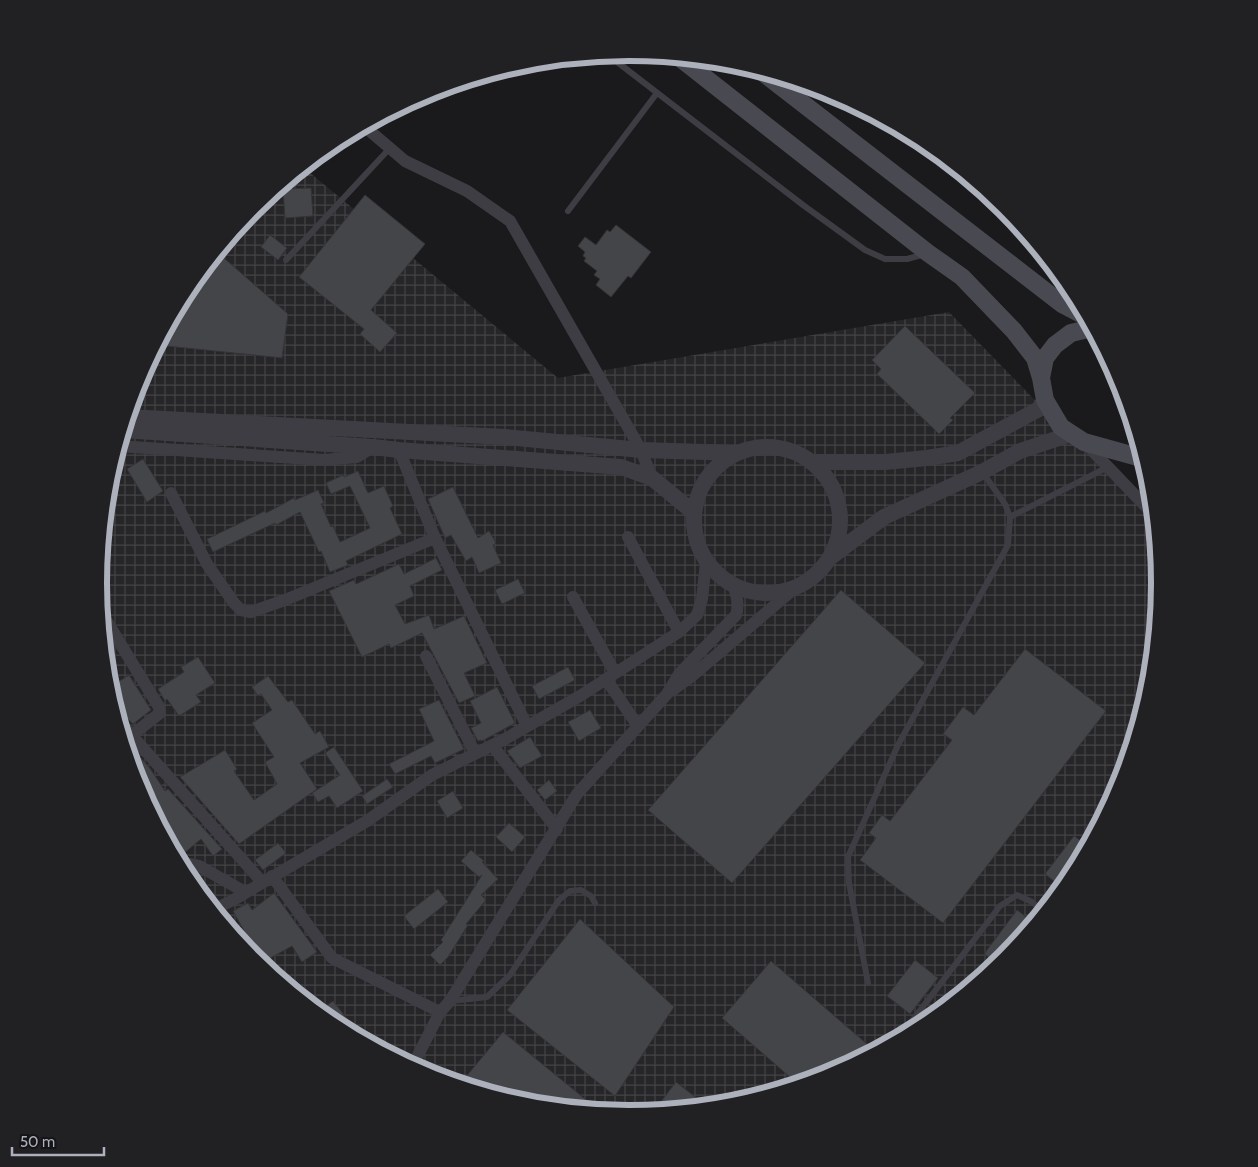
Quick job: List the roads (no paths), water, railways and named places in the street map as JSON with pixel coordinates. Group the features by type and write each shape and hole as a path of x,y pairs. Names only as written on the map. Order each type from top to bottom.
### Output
{"main road":[{"path":"689,65 928,253 962,277 1014,331 1035,358 1045,400 1061,427 1078,438 1135,457"},
{"path":"774,82 1062,304 1074,310"},
{"path":"1041,378 1045,358 1055,345 1071,333 1085,330"},
{"path":"1110,450 1132,446"}],"street":[{"path":"369,130 405,161 467,191 510,221 641,450 652,478"},
{"path":"811,462 885,462 958,453 1039,409 1045,400"},
{"path":"134,417 505,437 641,450 737,453 756,448 776,448 794,452 811,462 830,483 836,495 841,516 839,537 831,557"},
{"path":"130,430 373,447 621,467 652,478 693,512"},
{"path":"667,694 692,676 794,588 815,576 831,557 884,517 982,472 1020,450 1078,438 1145,506"},
{"path":"125,447 324,460 357,457 373,447"},
{"path":"399,450 435,538 528,726"},
{"path":"737,453 721,463 707,477 698,494 693,512 694,530 698,547 706,562 718,575 732,585 752,592 774,594 794,588"},
{"path":"171,492 207,564 223,588 241,610 251,612 285,600 435,538"},
{"path":"628,537 679,632"},
{"path":"219,906 368,821 432,775 528,726 679,632 697,615 702,599 706,562"},
{"path":"416,1060 440,1012 450,1001 577,794 667,694 679,674 736,615 737,605 732,585"},
{"path":"573,597 611,676 638,726"},
{"path":"109,624 159,707 160,713 155,719 132,735"},
{"path":"426,656 475,753"},
{"path":"128,731 267,879 332,958 440,1012"},
{"path":"492,745 557,829"},
{"path":"189,864 199,866 245,892"}],"lane":[{"path":"616,61 803,205 866,250 885,259 907,259 928,253"},
{"path":"568,211 657,93"},
{"path":"286,260 390,148"},
{"path":"1010,517 1108,468"},
{"path":"868,983 849,884 848,857 898,745 1008,545 1010,517 1005,504 982,472"},
{"path":"450,1001 487,997 510,974 559,900 570,891 581,890 591,896 595,903"},
{"path":"910,1024 1000,906 1017,895 1038,907"}]}
